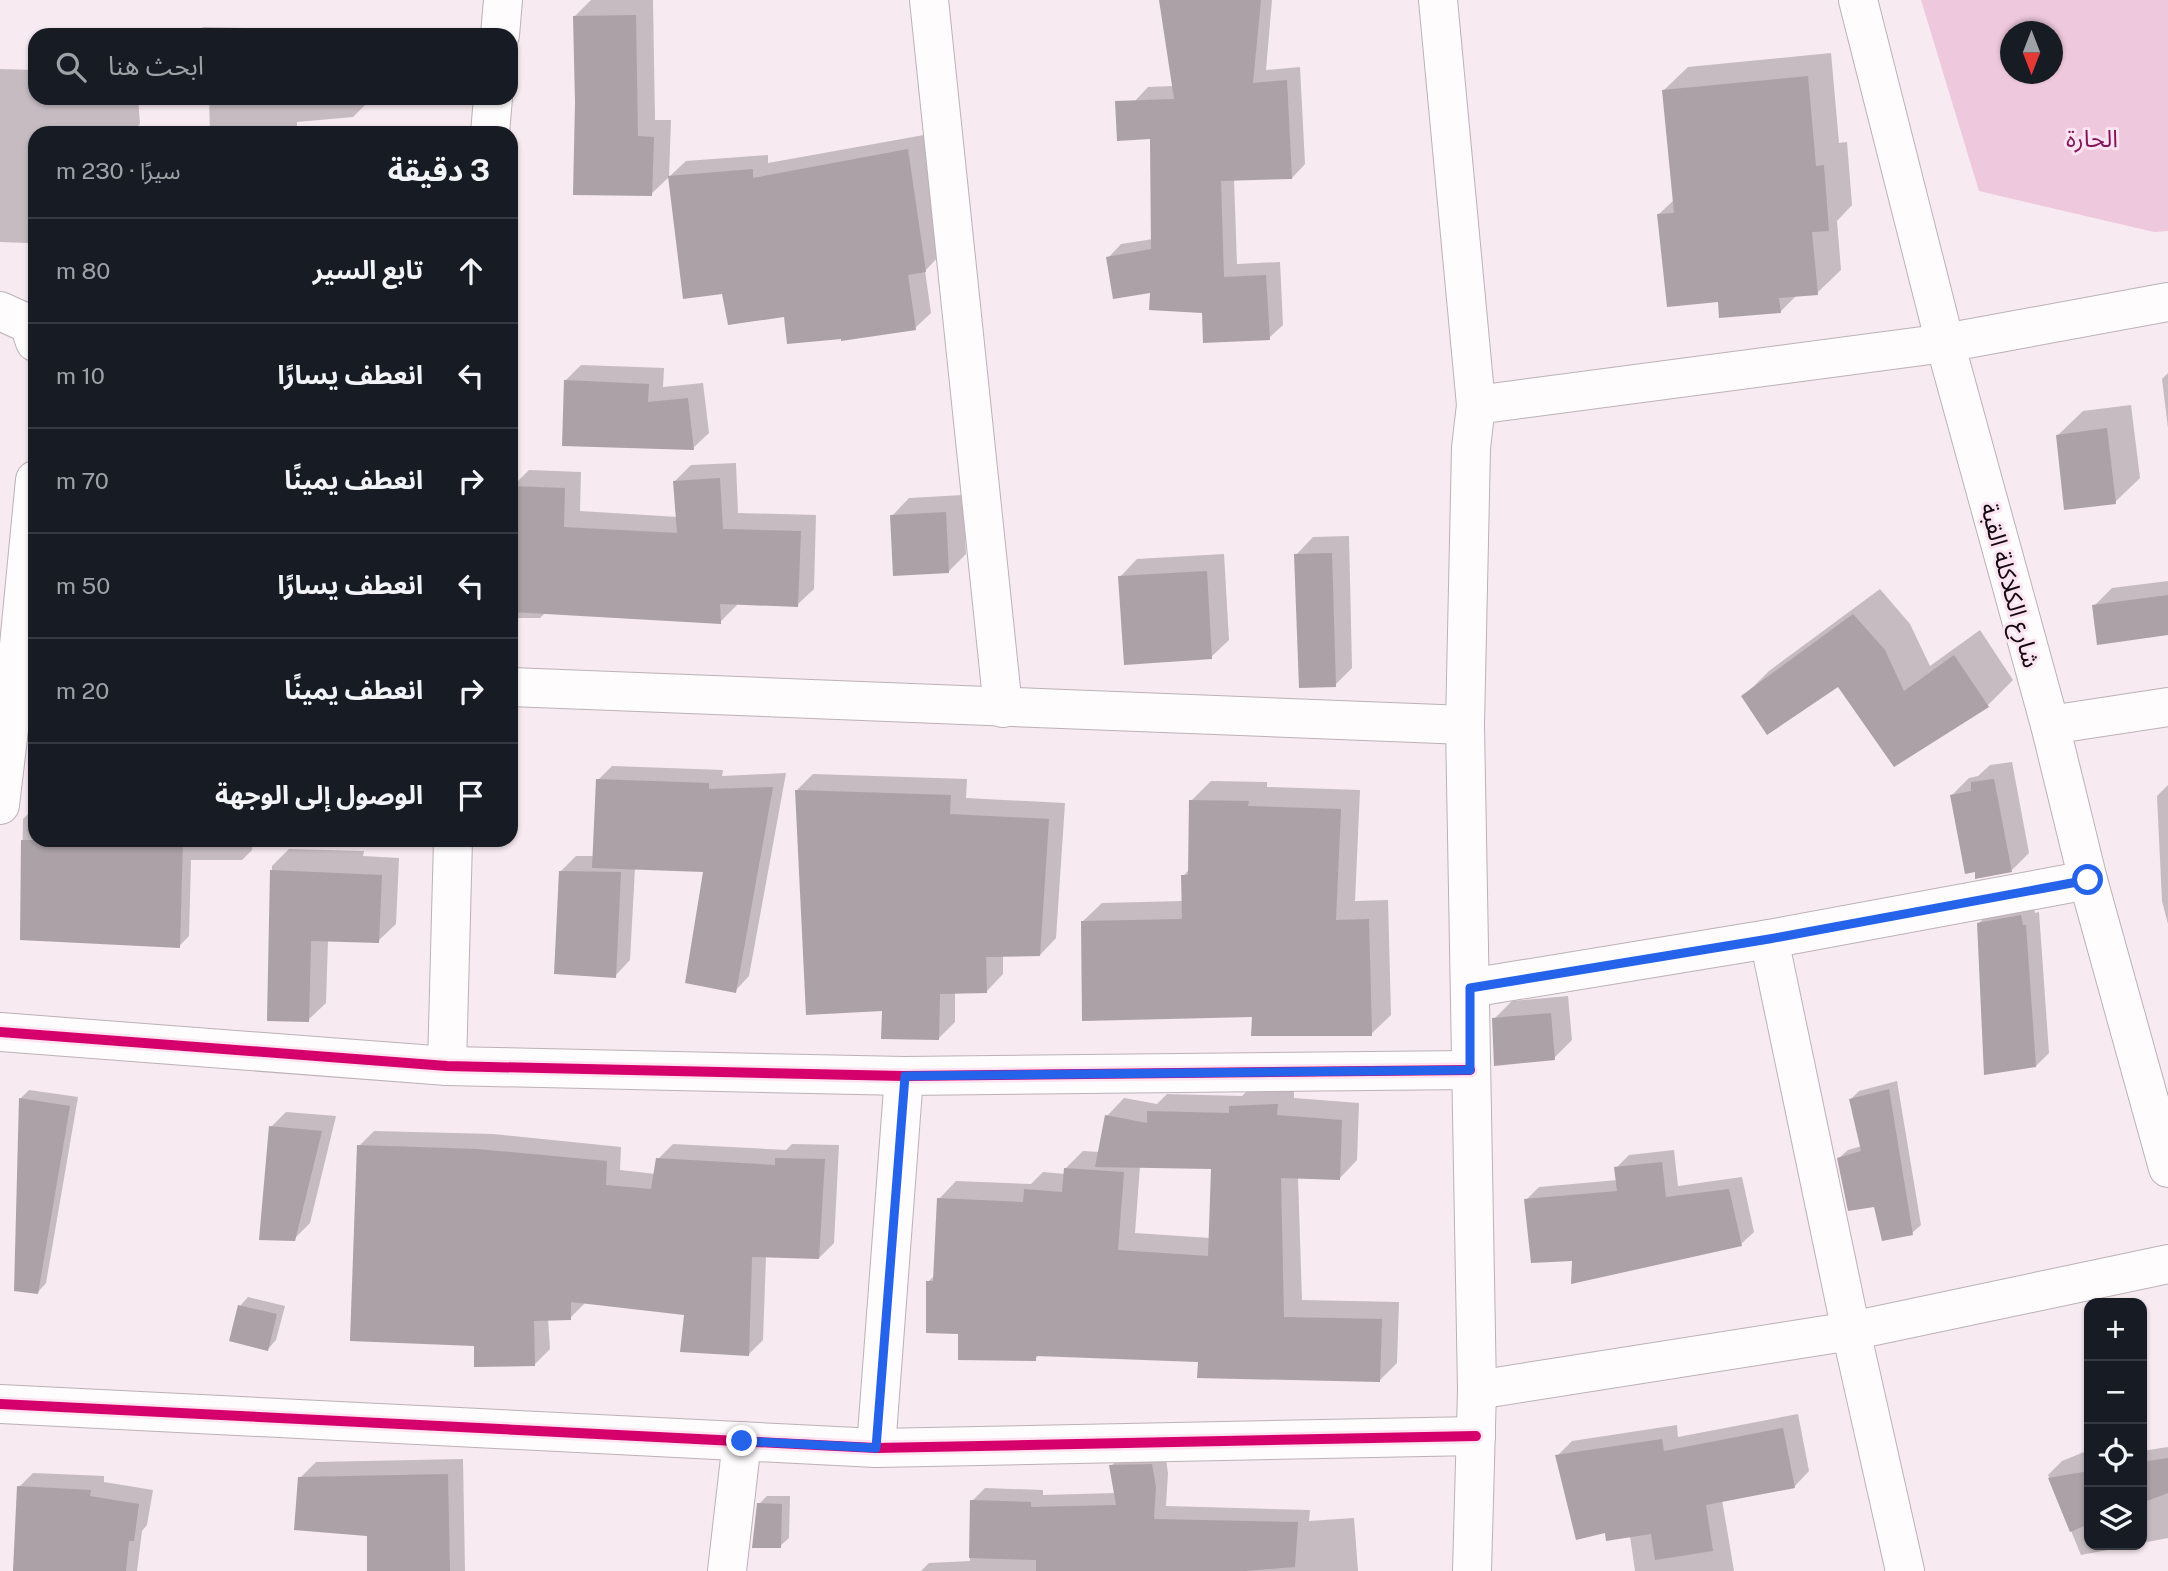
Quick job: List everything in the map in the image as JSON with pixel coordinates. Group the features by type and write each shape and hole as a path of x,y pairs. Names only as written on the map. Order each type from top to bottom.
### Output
{"street":[{"path":"501,28 503,0"},
{"path":"929,0 1003,708"},
{"path":"1438,0 1476,405 1471,448 1465,725 1476,1390 1472,1571"},
{"name":"شارع الكلاكلة القبة","path":"1858,0 1945,344 2168,1168"},
{"path":"491,126 492,105"},
{"path":"1476,405 1945,344 2168,303"},
{"path":"0,311 28,324"},
{"path":"0,805 28,548"},
{"path":"518,687 1465,725"},
{"path":"2050,725 2168,707"},
{"path":"447,1066 453,847"},
{"path":"1470,988 1769,939 2088,880"},
{"path":"1769,939 1851,1331 1905,1571"},
{"path":"0,1031 447,1066 905,1076 1470,1070"},
{"path":"876,1448 905,1076"},
{"path":"1476,1390 1851,1331 2168,1264"},
{"path":"0,1404 876,1448 1476,1436"},
{"path":"727,1571 742,1441"}],"green space":[{"name":"الحارة","path":"1921,0 2168,0 2168,231 2154,232 1979,191"}],"building":[{"path":"1159,0 1261,0 1253,83 1287,80 1292,179 1221,181 1224,277 1266,275 1270,340 1203,343 1202,313 1149,310 1150,293 1113,299 1106,257 1151,249 1150,139 1117,141 1115,101 1174,99"},
{"path":"636,15 638,136 654,137 652,196 573,195 573,16"},
{"path":"1808,76 1816,166 1824,165 1829,231 1812,232 1818,295 1779,298 1781,313 1719,318 1718,302 1667,307 1657,214 1674,213 1662,90"},
{"path":"908,149 926,272 908,275 916,330 841,341 787,344 784,317 728,325 722,294 683,299 668,176 753,169 753,178"},
{"path":"564,380 649,384 648,402 688,398 694,450 562,446"},
{"path":"2107,428 2116,504 2064,510 2056,435"},
{"path":"720,478 723,529 801,531 798,607 720,604 721,624 518,612 518,486 565,488 564,527 677,533 673,481"},
{"path":"946,512 949,573 893,576 890,515"},
{"path":"1332,553 1336,687 1299,688 1294,554"},
{"path":"1207,571 1212,659 1124,665 1118,576"},
{"path":"2168,595 2168,635 2097,645 2092,605"},
{"path":"1853,614 1885,650 1904,691 1954,655 1989,707 1894,767 1838,687 1767,735 1741,696"},
{"path":"596,779 709,783 709,789 773,787 736,993 685,983 703,872 592,868"},
{"path":"1994,779 2012,872 1975,879 1975,872 1965,874 1950,795 1971,791 1971,782"},
{"path":"795,790 951,795 950,814 1049,819 1040,956 986,957 987,993 940,994 939,1040 881,1039 882,1011 806,1015"},
{"path":"1189,800 1249,801 1248,806 1341,809 1336,920 1369,919 1372,1036 1251,1036 1252,1017 1082,1021 1081,921 1182,919 1181,875 1188,875"},
{"path":"21,840 28,840 28,847 183,847 180,948 20,940"},
{"path":"270,870 382,875 379,943 311,941 309,1022 267,1021"},
{"path":"559,871 621,872 616,978 554,974"},
{"path":"2021,915 2023,925 2026,925 2036,1067 1984,1075 1977,923"},
{"path":"1551,1013 1555,1060 1494,1066 1492,1018"},
{"path":"1889,1089 1913,1235 1882,1241 1874,1207 1848,1211 1837,1158 1861,1151 1849,1099"},
{"path":"19,1098 70,1106 38,1294 14,1291"},
{"path":"1278,1104 1277,1115 1342,1120 1340,1180 1281,1178 1284,1317 1382,1319 1380,1382 1197,1378 1198,1362 1036,1356 1036,1361 958,1360 958,1334 926,1333 926,1281 933,1281 937,1198 1023,1202 1024,1189 1062,1192 1064,1168 1124,1172 1118,1250 1208,1256 1211,1169 1095,1167 1105,1115 1147,1123 1147,1111 1229,1113 1229,1106"},
{"path":"269,1126 322,1131 295,1241 259,1240"},
{"path":"357,1145 477,1149 607,1161 606,1185 651,1189 656,1158 775,1165 775,1158 825,1159 819,1259 752,1257 749,1356 680,1352 684,1315 571,1302 571,1320 534,1321 535,1366 474,1367 474,1346 350,1341"},
{"path":"1662,1162 1666,1197 1729,1189 1742,1246 1571,1284 1572,1261 1531,1263 1524,1199 1617,1191 1614,1167"},
{"path":"238,1305 277,1314 268,1351 229,1341"},
{"path":"1783,1428 1795,1488 1706,1505 1713,1551 1655,1560 1651,1534 1606,1541 1605,1533 1576,1540 1555,1455 1662,1439 1664,1451"},
{"path":"2168,1458 2168,1493 2147,1501 2147,1487 2147,1461"},
{"path":"1152,1464 1156,1487 1154,1519 1298,1522 1295,1567 1245,1571 1036,1571 1036,1560 969,1558 970,1500 1031,1502 1031,1507 1116,1505 1109,1465"},
{"path":"2084,1472 2084,1526 2070,1532 2048,1478"},
{"path":"448,1474 450,1571 367,1571 367,1536 294,1530 298,1477"},
{"path":"17,1486 91,1490 90,1496 139,1504 134,1541 129,1541 126,1571 13,1571"},
{"path":"757,1503 782,1504 781,1548 752,1548"}],"cycle path":[{"path":"0,1032 447,1066 904,1076 1470,1070"},
{"path":"0,1404 876,1448 1476,1436"}],"route":[{"path":"742,1441 876,1448 905,1076 1470,1070 1470,988 1769,939 2088,880"}]}
